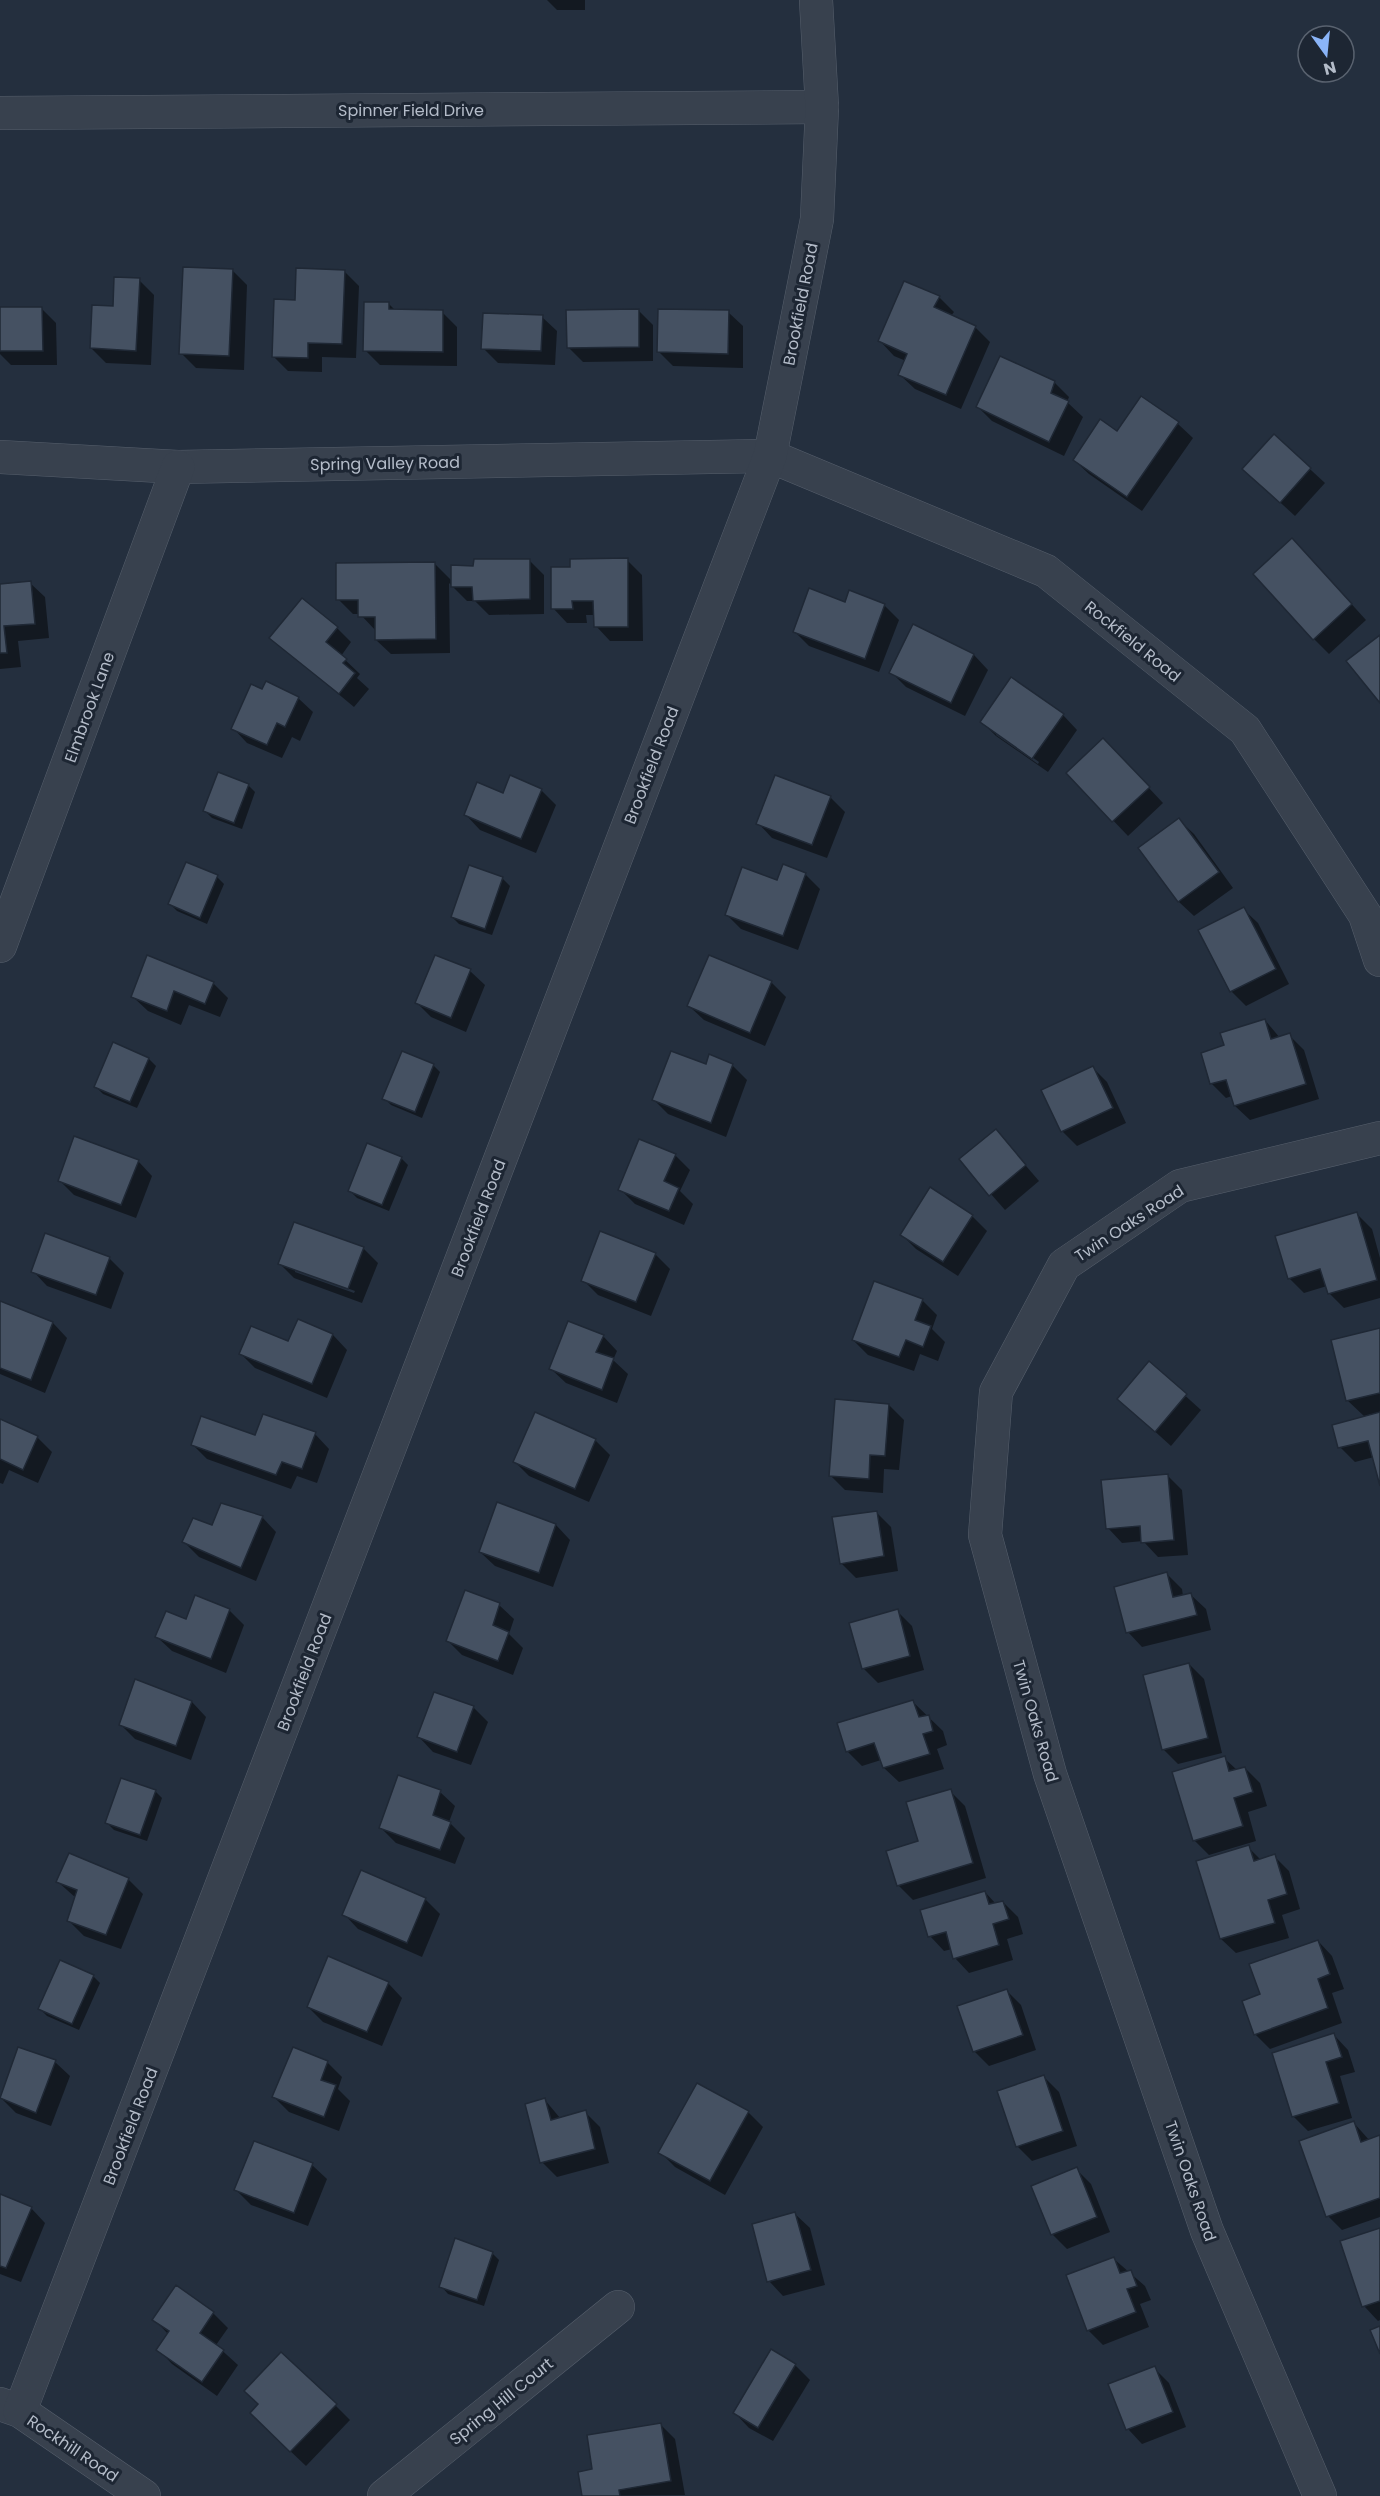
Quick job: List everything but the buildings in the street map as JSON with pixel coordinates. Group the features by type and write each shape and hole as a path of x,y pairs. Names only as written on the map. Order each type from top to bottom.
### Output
{"street":[{"name":"Brookfield Road","path":"10,2408 770,456 817,219 822,107 816,0"},
{"name":"Spinner Field Drive","path":"0,113 822,107"},
{"name":"Spring Valley Road","path":"0,457 178,467 770,456"},
{"name":"Rockfield Road","path":"770,456 1046,571 1245,730 1365,915 1380,960"},
{"name":"Elmbrook Lane","path":"0,946 178,467"},
{"name":"Twin Oaks Road","path":"1320,2496 1203,2220 1050,1774 985,1535 996,1392 1064,1265 1180,1186 1380,1138"},
{"name":"Spring Hill Court","path":"384,2496 618,2307"},
{"name":"Rockhill Road","path":"10,2408 144,2496"}]}
